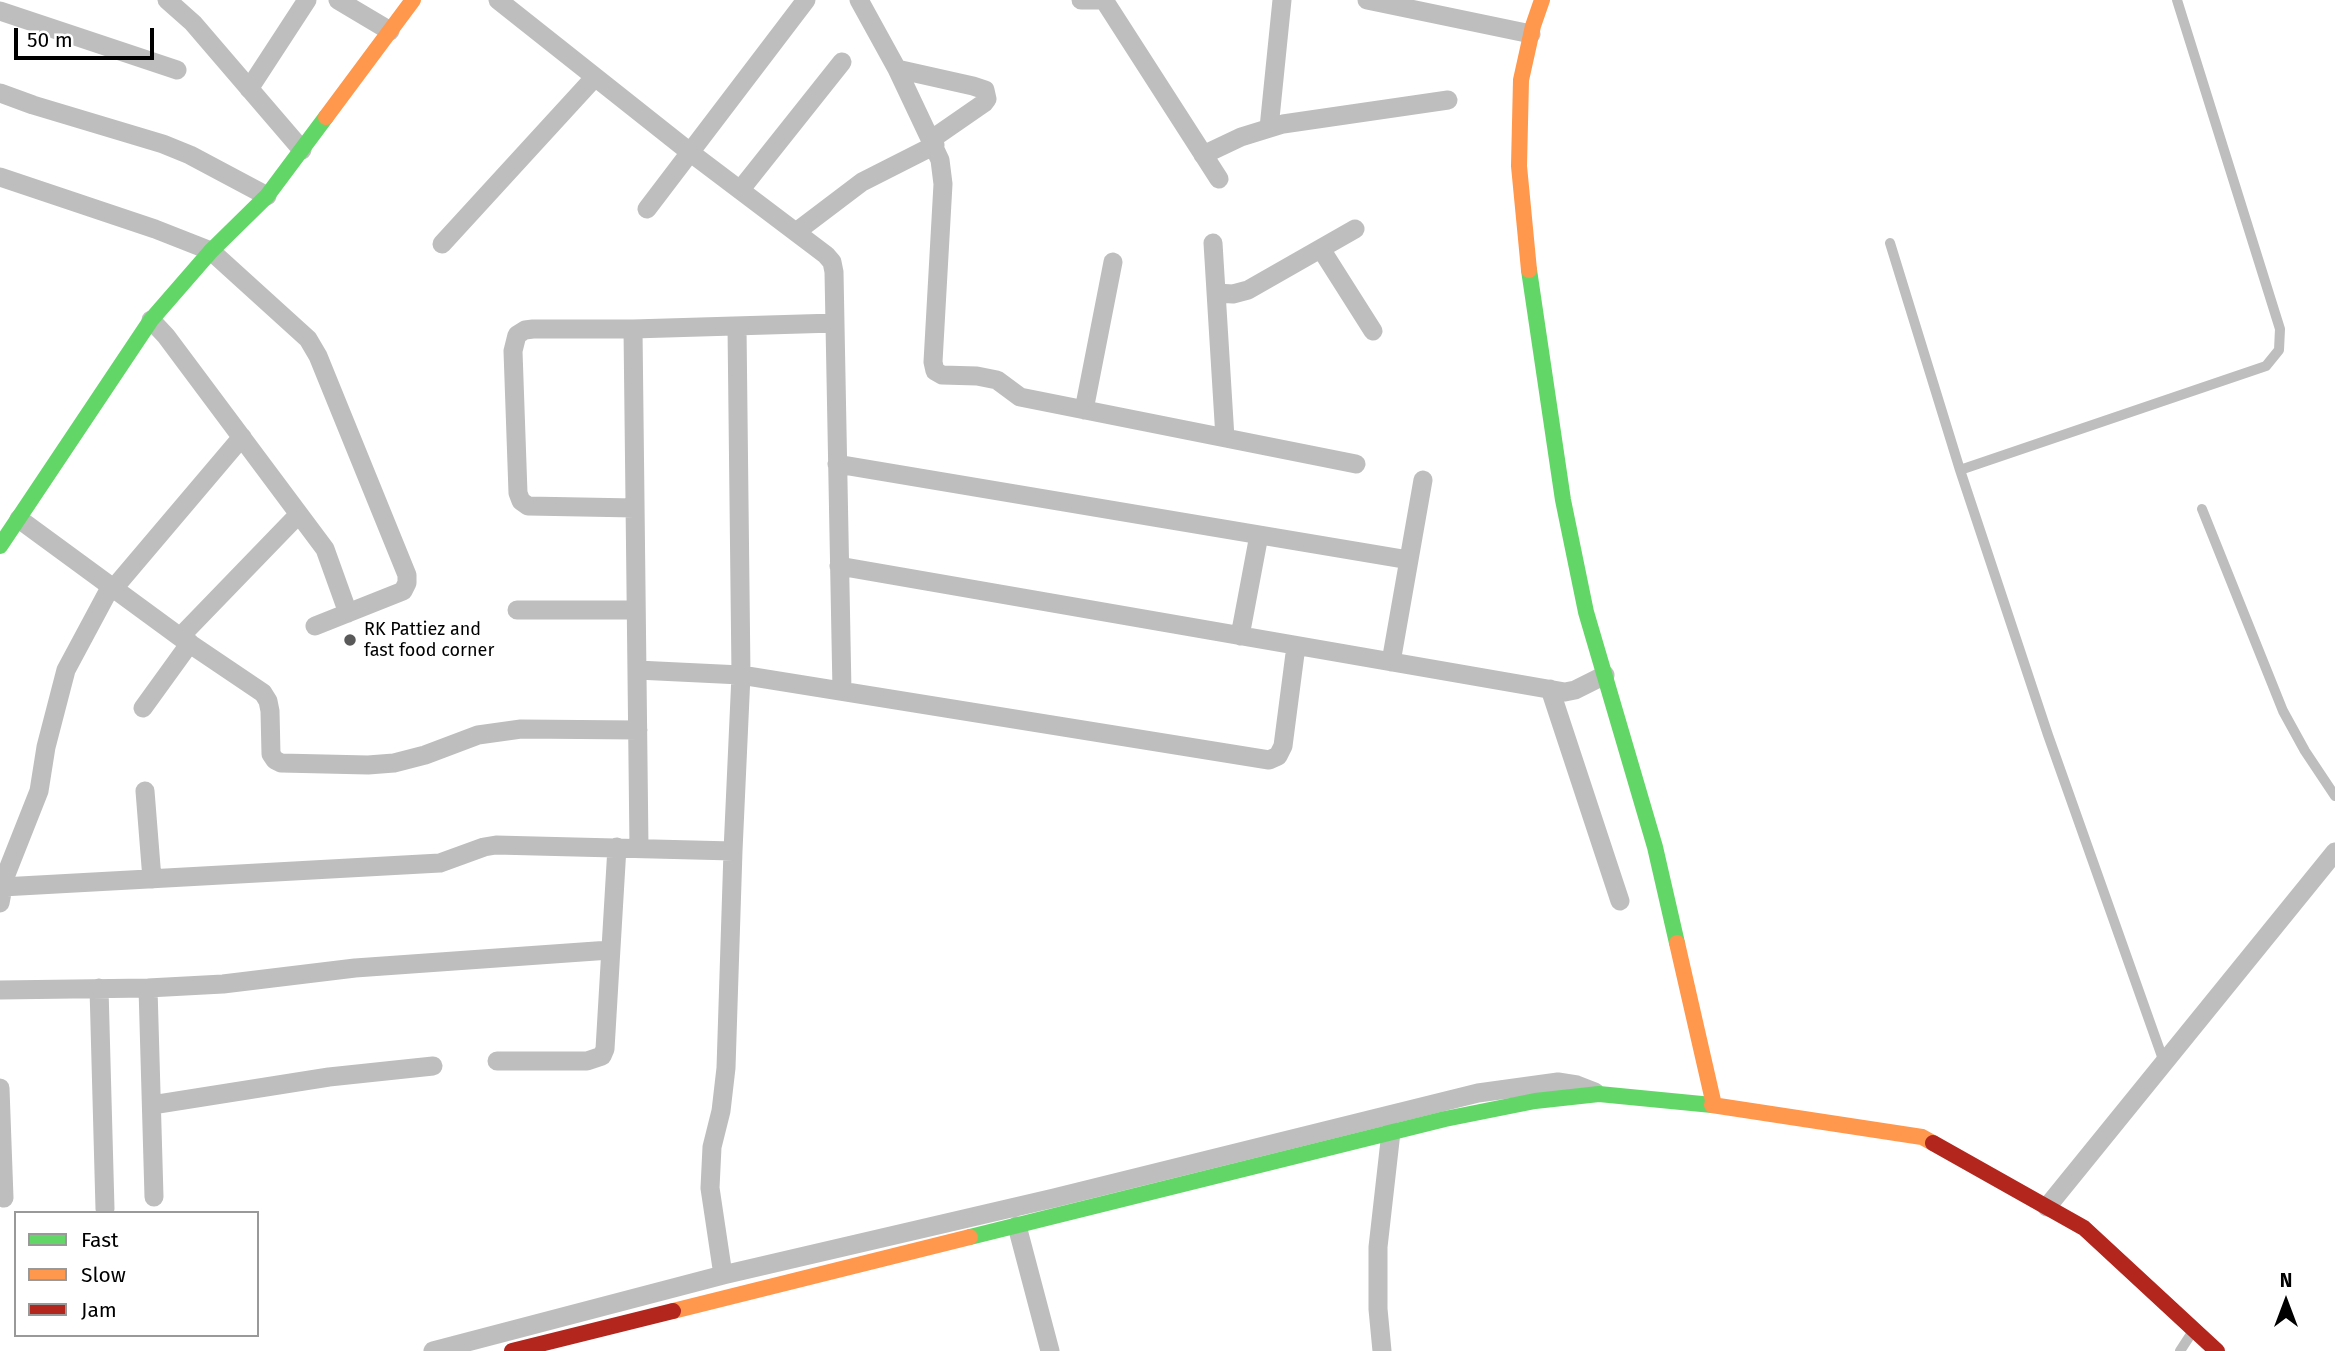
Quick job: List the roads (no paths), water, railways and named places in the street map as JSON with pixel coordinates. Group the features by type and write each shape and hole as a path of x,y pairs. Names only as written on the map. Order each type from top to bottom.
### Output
{"main road":[{"path":"0,547 151,320 211,251 267,196 414,0"},
{"path":"1542,0 1521,80 1518,166 1526,249 1563,500 1586,612 1655,847 1714,1105"},
{"path":"512,1351 580,1343 1017,1226 1391,1132 1501,1107 1599,1094 1714,1105 1922,1137 2084,1228 2217,1351"}],"street":[{"path":"167,0 192,23 302,150"},
{"path":"249,89 307,0"},
{"path":"338,0 390,31"},
{"path":"498,0 691,153 826,255 831,262 834,272 842,691"},
{"path":"647,209 806,0"},
{"path":"859,0 897,69 940,160 943,184 933,362 935,371 942,375 988,377 997,380 1020,397 1356,464"},
{"path":"1081,0 1097,0"},
{"path":"1104,0 1219,179"},
{"path":"1269,128 1282,0"},
{"path":"1367,0 1531,34"},
{"path":"0,11 177,70"},
{"path":"740,189 842,62"},
{"path":"796,232 862,182 933,142 987,99 985,90 973,86 897,69"},
{"path":"442,244 595,77"},
{"path":"0,93 163,144 190,155 267,196"},
{"path":"1203,155 1269,128 1319,117 1448,100"},
{"path":"0,177 155,229 211,251 308,339 318,356 407,575 403,591 315,626"},
{"path":"1216,293 1233,294 1248,290 1355,229"},
{"path":"1213,243 1225,438"},
{"path":"1321,248 1373,331"},
{"path":"1084,410 1113,262"},
{"path":"151,320 166,336 325,549 348,613"},
{"path":"635,508 528,506 521,501 518,493 513,351 517,335 525,330 835,323"},
{"path":"723,1275 710,1188 712,1147 721,1111 726,1068 741,675 737,326"},
{"path":"634,329 639,848"},
{"path":"242,437 112,587 66,670 46,747 39,790 1,895 152,878 450,861 472,850 496,845 733,851"},
{"path":"837,464 1409,560"},
{"path":"1391,662 1423,480"},
{"path":"143,708 185,640 298,515"},
{"path":"19,519 185,640 263,693 270,712 271,754 281,763 368,765 394,762 425,755 478,735 521,729 638,730"},
{"path":"1240,636 1259,535"},
{"path":"839,566 1550,689 1575,690 1605,675"},
{"path":"517,610 636,610"},
{"path":"637,670 741,675 1269,760 1278,756 1283,746 1296,646"},
{"path":"1550,689 1620,901"},
{"path":"145,791 152,878"},
{"path":"497,1061 587,1060 602,1056 605,1049 617,847"},
{"path":"2047,1207 2335,852"},
{"path":"0,990 223,984 355,968 610,950"},
{"path":"99,988 105,1209"},
{"path":"148,988 154,1197"},
{"path":"152,1105 329,1077 433,1066"},
{"path":"433,1351 723,1275 1041,1201 1478,1093 1558,1082 1577,1085 1599,1094"},
{"path":"0,1088 4,1198"},
{"path":"1382,1351 1378,1310 1378,1247 1391,1132"},
{"path":"1017,1226 1050,1351"}],"lane":[{"path":"1960,470 2266,366 2279,350 2280,329 2177,0"},
{"path":"1890,243 1960,470 2048,735 2164,1062"},
{"path":"2202,509 2283,711 2305,751 2335,796"},
{"path":"2180,1351 2194,1329"}],"place":[{"name":"RK Pattiez and fast food corner","path":"350,640"}]}
